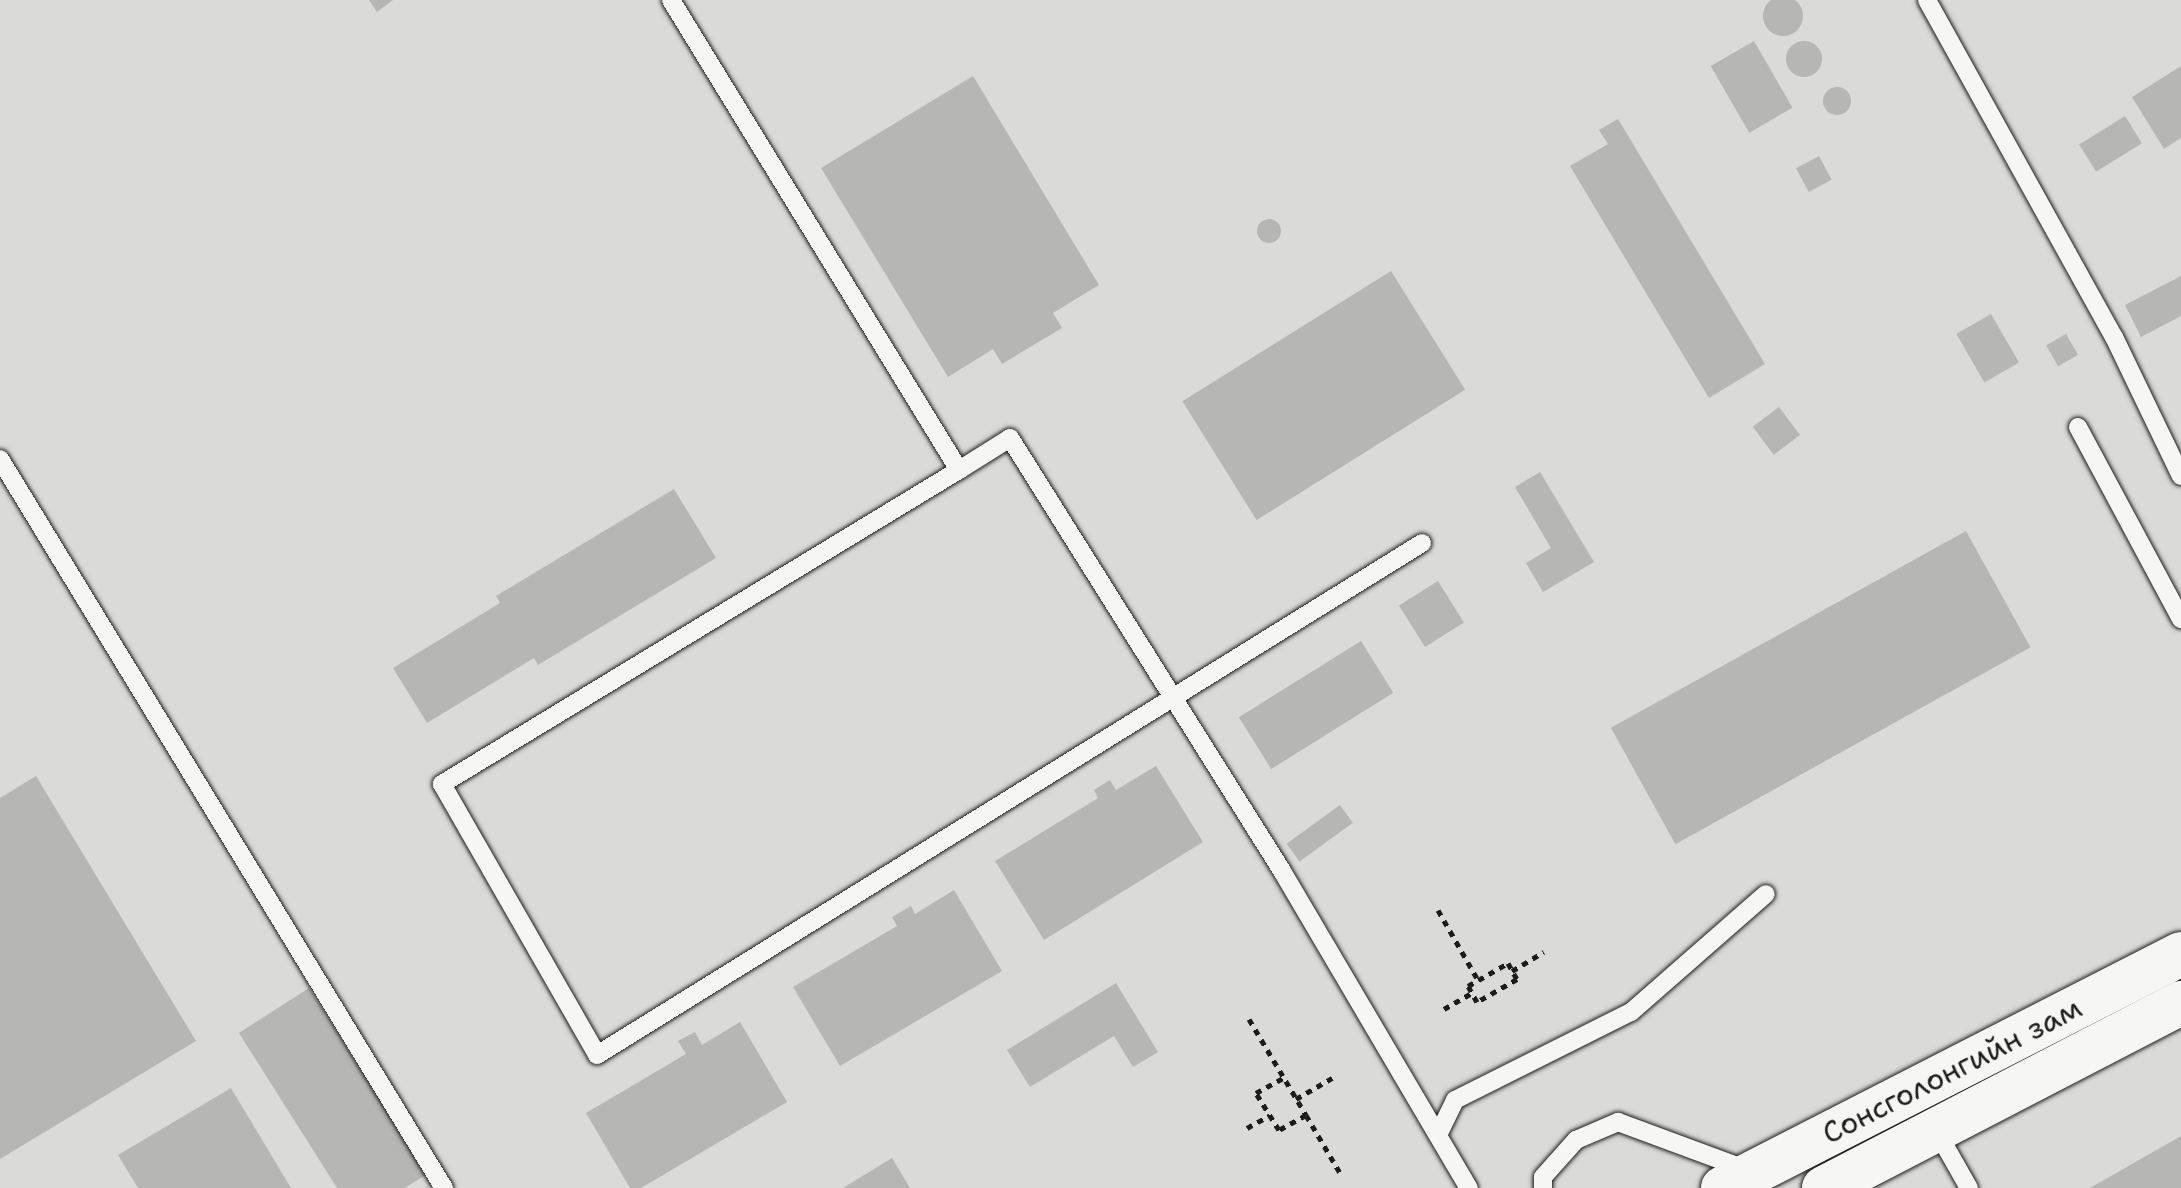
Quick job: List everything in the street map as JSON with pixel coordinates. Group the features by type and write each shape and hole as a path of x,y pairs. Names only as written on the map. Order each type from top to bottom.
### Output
{"main road":[{"name":"Сонсголонгийн зам","path":"1738,1180 2181,954"},
{"name":"Сонсголонгийн зам","path":"1824,1188 2181,1003"}],"lane":[{"path":"671,0 959,470"},
{"path":"1927,0 2114,337 2181,476"},
{"path":"2078,427 2181,619"},
{"path":"1422,543 1175,699 597,1055 442,784 1010,438 1175,699 1469,1188"},
{"path":"0,459 444,1188"},
{"path":"1438,1135 1455,1100 1631,1012 1766,894"},
{"path":"1543,1188 1543,1177 1576,1140 1618,1122 1738,1180"},
{"path":"1936,1130 1969,1188"}],"path":[{"path":"1438,910 1478,980"},
{"path":"1512,971 1544,952"},
{"path":"1508,963 1517,979 1477,1002 1468,986 1478,980 1508,963"},
{"path":"1444,1009 1472,993"},
{"path":"1249,1019 1342,1176"},
{"path":"1283,1078 1256,1093 1279,1130 1306,1115"},
{"path":"1296,1099 1332,1078"},
{"path":"1247,1128 1270,1115"}],"shaded area":[{"path":"0,0 2181,0 2181,1188 0,1188"}],"building":[{"path":"1783,-4 1797,2 1803,16 1797,30 1783,36 1769,30 1763,16 1769,2"},
{"path":"369,0 393,0 377,12"},
{"path":"1754,41 1792,108 1749,133 1711,66"},
{"path":"1804,41 1816,47 1822,59 1816,71 1804,77 1792,71 1786,59 1792,47"},
{"path":"2181,66 2181,138 2164,149 2132,97"},
{"path":"973,76 1099,285 1053,313 1062,328 1002,364 993,349 948,377 821,168"},
{"path":"1837,87 1847,91 1851,101 1847,111 1837,115 1827,111 1823,101 1827,91"},
{"path":"2125,116 2142,143 2096,172 2079,145"},
{"path":"1618,119 1765,364 1709,398 1570,166 1608,144 1599,130"},
{"path":"1819,156 1832,180 1809,192 1796,168"},
{"path":"1269,219 1280,226 1281,231 1274,242 1269,243 1258,236 1257,231 1264,220"},
{"path":"1391,271 1465,390 1257,520 1182,401"},
{"path":"2181,276 2181,316 2141,337 2125,305"},
{"path":"1991,314 2019,362 1984,382 1956,334"},
{"path":"2066,334 2078,355 2058,366 2046,346"},
{"path":"1779,407 1800,435 1774,455 1753,427"},
{"path":"1540,472 1594,562 1543,592 1526,563 1551,548 1515,487"},
{"path":"674,489 716,558 538,665 534,658 427,723 393,668 500,603 496,596"},
{"path":"1966,531 2030,647 1675,844 1611,728"},
{"path":"1438,581 1464,623 1425,647 1399,605"},
{"path":"1361,641 1393,693 1271,769 1239,717"},
{"path":"1156,766 1203,842 1044,940 995,861 1098,798 1094,790 1110,780 1116,790"},
{"path":"36,776 196,1041 0,1159 0,798"},
{"path":"1340,805 1353,823 1300,862 1287,844"},
{"path":"954,890 1002,971 840,1066 793,987 897,926 892,917 911,906 915,914"},
{"path":"1116,983 1158,1052 1133,1067 1114,1036 1030,1087 1007,1050"},
{"path":"309,988 427,1174 405,1188 337,1188 239,1033"},
{"path":"740,1022 787,1102 641,1188 630,1188 586,1113 686,1054 678,1041 695,1032 702,1045"},
{"path":"231,1088 291,1188 138,1188 118,1155"},
{"path":"2181,1136 2181,1188 2090,1188"},
{"path":"892,1158 910,1188 843,1188"}]}
